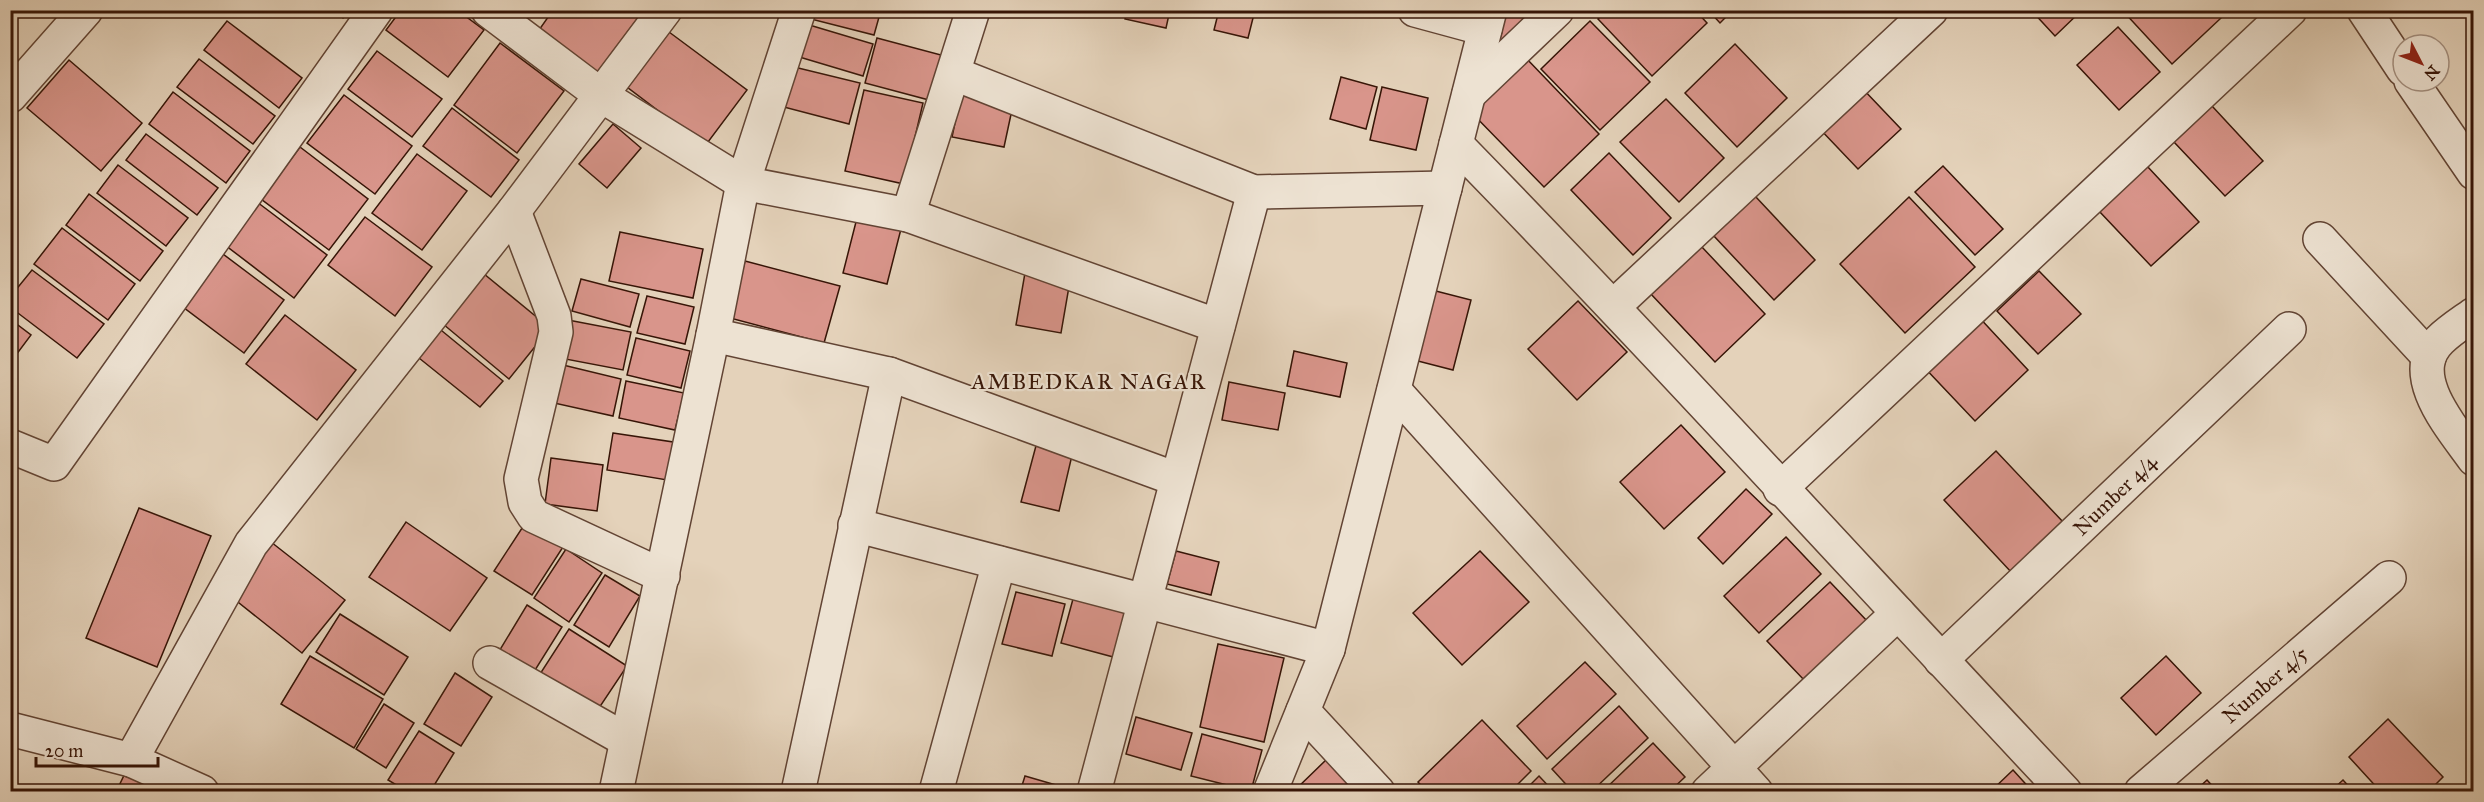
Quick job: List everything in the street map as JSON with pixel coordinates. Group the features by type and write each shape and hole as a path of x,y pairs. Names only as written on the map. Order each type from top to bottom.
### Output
{"street":[{"path":"10,96 86,10"},
{"path":"10,446 54,464 376,10"},
{"path":"488,10 602,96 743,183 908,215 1218,326"},
{"path":"130,760 251,544 514,211 665,10"},
{"path":"616,792 663,576 743,183 799,10"},
{"path":"908,215 974,10"},
{"path":"1270,792 1328,650 1487,20 1415,10"},
{"path":"1469,94 1557,10"},
{"path":"1614,306 1931,10"},
{"path":"1780,489 2290,10"},
{"path":"2364,10 2391,51"},
{"path":"954,74 1254,192 1445,188"},
{"path":"2419,93 2474,173"},
{"path":"1456,144 1614,306 1780,489 2065,792"},
{"path":"1094,792 1254,192"},
{"path":"514,211 554,316 556,332 520,479 525,502 534,516 663,576"},
{"path":"2320,239 2429,357"},
{"path":"2474,314 2438,341 2429,357 2427,384 2474,459"},
{"name":"Number 4/4","path":"1941,660 2289,329"},
{"path":"713,335 889,374 1176,479"},
{"path":"798,792 889,374"},
{"path":"1394,390 1756,792"},
{"path":"855,525 1328,650"},
{"path":"936,792 999,563"},
{"name":"Number 4/5","path":"2141,792 2389,578"},
{"path":"1708,792 1898,613"},
{"path":"489,663 626,740"},
{"path":"1303,711 1378,792"},
{"path":"10,729 130,760 202,792"}],"building":[{"path":"334,10 349,10 343,18"},
{"path":"401,10 457,10 484,30 448,77 386,30"},
{"path":"553,10 644,10 597,73 539,30"},
{"path":"809,10 881,10 874,35 807,18"},
{"path":"1127,10 1170,10 1166,28 1125,19"},
{"path":"1219,10 1255,10 1248,38 1214,30"},
{"path":"1503,10 1531,10 1504,43 1496,37"},
{"path":"1606,10 1695,10 1707,23 1652,76 1598,19"},
{"path":"1708,10 1733,10 1720,23"},
{"path":"2031,10 2082,10 2055,36"},
{"path":"2122,10 2214,10 2221,18 2172,64"},
{"path":"227,21 302,78 279,108 204,50"},
{"path":"1590,21 1650,82 1600,130 1541,69"},
{"path":"806,24 873,44 863,76 796,56"},
{"path":"2118,27 2160,72 2119,110 2077,65"},
{"path":"665,29 747,90 705,146 623,84"},
{"path":"877,38 941,55 929,100 865,83"},
{"path":"500,43 564,91 517,153 454,105"},
{"path":"1735,44 1787,98 1737,147 1685,93"},
{"path":"377,51 442,99 412,137 348,89"},
{"path":"1525,57 1599,134 1544,187 1470,111"},
{"path":"199,59 275,116 253,144 177,87"},
{"path":"69,60 142,123 101,171 27,108"},
{"path":"790,66 860,83 849,124 780,106"},
{"path":"1341,77 1377,87 1366,129 1330,119"},
{"path":"1382,87 1428,98 1416,150 1370,140"},
{"path":"1861,87 1901,129 1858,169 1818,127"},
{"path":"864,90 923,103 904,184 845,171"},
{"path":"173,92 250,151 226,183 149,124"},
{"path":"961,94 1013,105 1004,147 952,137"},
{"path":"344,95 412,146 375,194 307,143"},
{"path":"1666,99 1724,158 1679,202 1620,142"},
{"path":"2212,106 2263,161 2225,196 2174,142"},
{"path":"452,108 519,160 491,197 423,146"},
{"path":"613,124 641,148 607,188 579,164"},
{"path":"146,134 218,188 197,215 126,160"},
{"path":"300,147 368,199 329,250 261,199"},
{"path":"1609,153 1671,218 1633,255 1571,190"},
{"path":"417,154 467,191 422,250 372,213"},
{"path":"118,165 188,218 166,246 97,193"},
{"path":"1943,166 2003,229 1975,255 1915,192"},
{"path":"2147,166 2199,222 2151,266 2099,211"},
{"path":"89,194 163,251 140,281 66,225"},
{"path":"1755,196 1815,260 1774,300 1713,235"},
{"path":"1909,197 1975,267 1905,333 1840,264"},
{"path":"257,202 327,255 294,298 225,245"},
{"path":"858,214 902,225 887,284 843,273"},
{"path":"365,217 432,267 395,316 328,265"},
{"path":"62,228 135,284 108,320 34,264"},
{"path":"620,232 703,249 693,298 609,281"},
{"path":"1701,246 1765,314 1715,362 1650,293"},
{"path":"215,248 284,300 244,353 175,301"},
{"path":"745,261 840,286 824,343 730,318"},
{"path":"1026,267 1071,275 1061,333 1016,325"},
{"path":"478,269 550,328 509,379 437,319"},
{"path":"32,270 104,324 77,358 10,307 10,297"},
{"path":"2039,271 2081,314 2038,354 1997,311"},
{"path":"581,279 639,294 630,327 572,311"},
{"path":"1428,289 1471,300 1453,370 1410,359"},
{"path":"647,296 694,307 685,344 637,333"},
{"path":"1578,301 1627,352 1577,400 1528,349"},
{"path":"1976,314 2028,370 1975,421 1922,365"},
{"path":"285,315 356,370 317,420 246,364"},
{"path":"10,319 31,335 10,363"},
{"path":"568,320 631,332 623,370 560,358"},
{"path":"436,326 503,381 480,407 414,354"},
{"path":"636,338 690,351 681,388 627,375"},
{"path":"1294,351 1347,363 1340,397 1287,386"},
{"path":"563,365 621,379 613,416 554,403"},
{"path":"626,381 684,393 675,430 619,418"},
{"path":"1229,382 1285,393 1278,430 1222,420"},
{"path":"1681,425 1725,472 1664,529 1620,482"},
{"path":"613,433 673,442 667,480 607,470"},
{"path":"1037,442 1073,451 1059,511 1021,502"},
{"path":"1996,451 2064,523 2012,573 1944,500"},
{"path":"551,458 603,465 597,511 545,504"},
{"path":"1746,489 1772,514 1723,564 1698,538"},
{"path":"139,508 211,536 157,667 86,638"},
{"path":"406,522 487,578 450,631 369,577"},
{"path":"526,522 563,547 532,595 494,571"},
{"path":"1786,537 1821,574 1759,633 1724,596"},
{"path":"271,542 345,600 302,653 229,595"},
{"path":"566,549 602,573 569,622 534,598"},
{"path":"1176,551 1219,562 1211,595 1167,584"},
{"path":"1480,551 1529,602 1462,665 1413,613"},
{"path":"605,575 640,596 609,647 574,625"},
{"path":"1830,582 1868,622 1805,681 1767,641"},
{"path":"1016,592 1065,604 1052,656 1002,644"},
{"path":"1073,599 1129,614 1117,658 1061,643"},
{"path":"527,605 562,627 532,675 498,653"},
{"path":"340,614 408,657 384,695 316,652"},
{"path":"569,629 627,666 597,711 540,674"},
{"path":"1218,644 1284,658 1264,742 1200,727"},
{"path":"310,656 383,699 354,748 281,704"},
{"path":"2166,656 2201,693 2156,735 2121,698"},
{"path":"1585,662 1616,694 1547,759 1517,726"},
{"path":"455,673 492,697 461,746 424,724"},
{"path":"384,704 414,723 386,768 356,749"},
{"path":"1619,706 1648,738 1591,792 1573,792 1552,769"},
{"path":"1136,717 1192,733 1181,770 1126,754"},
{"path":"2388,719 2443,777 2428,792 2381,792 2349,757"},
{"path":"1482,720 1531,771 1510,792 1427,792 1418,782"},
{"path":"419,731 454,753 430,792 408,792 388,780"},
{"path":"1202,734 1262,750 1251,791 1191,776"},
{"path":"1653,743 1685,777 1669,792 1602,792"},
{"path":"1328,758 1360,792 1293,792"},
{"path":"129,765 183,792 116,792"},
{"path":"2013,770 2033,792 1990,792"},
{"path":"1025,776 1080,792 1020,792"},
{"path":"1539,776 1554,792 1523,792"},
{"path":"2207,780 2218,792 2194,792"},
{"path":"2343,780 2354,792 2330,792"}],"district":[{"name":"AMBEDKAR NAGAR","path":"1089,381"}]}
